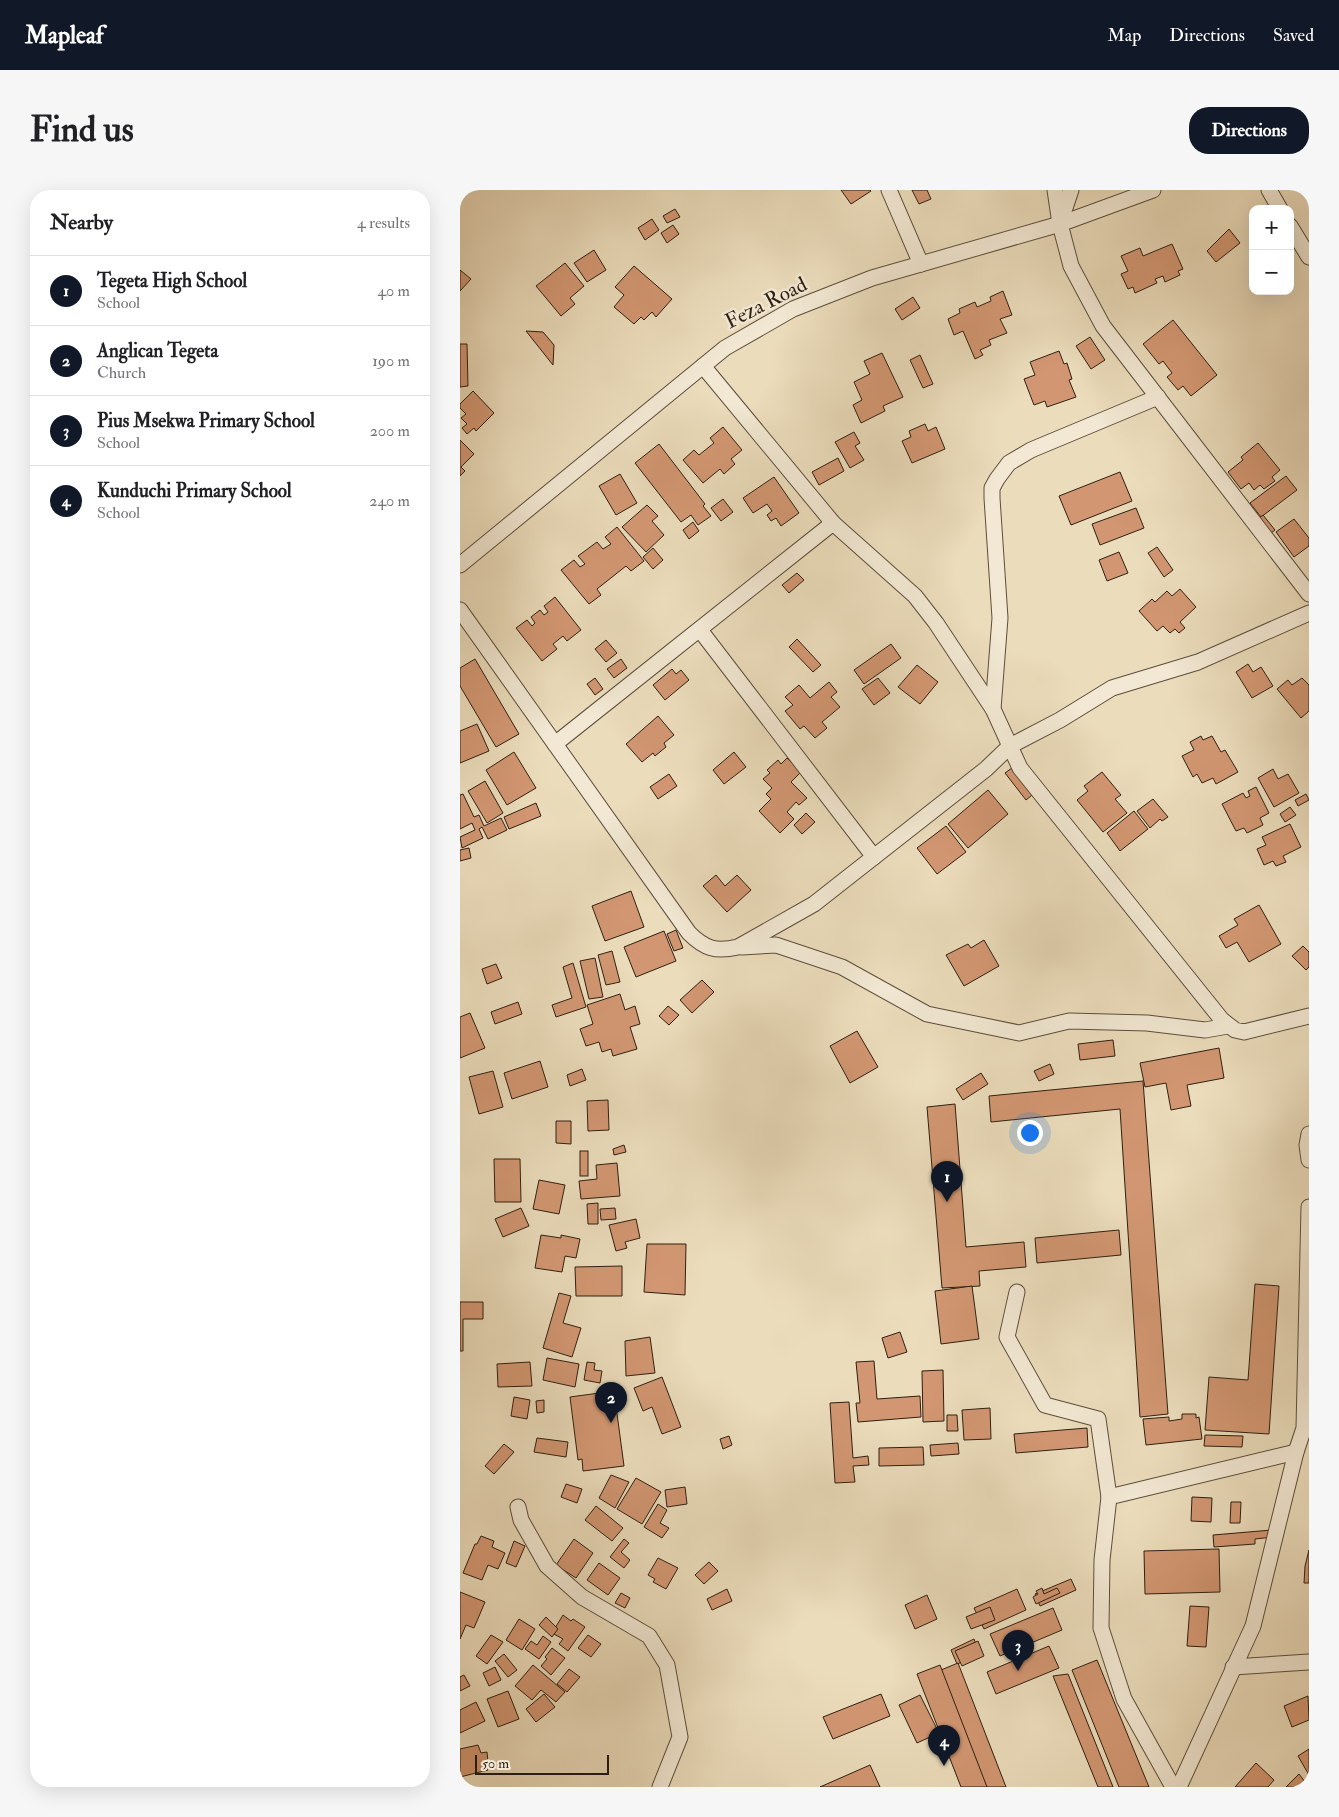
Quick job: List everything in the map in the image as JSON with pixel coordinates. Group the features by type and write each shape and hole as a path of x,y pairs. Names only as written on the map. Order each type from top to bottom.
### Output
{"street":[{"path":"888,190 921,264"},
{"path":"1055,190 1060,224 1071,266 1103,326 1309,594"},
{"path":"1060,224 1071,190"},
{"name":"Feza Road","path":"460,565 725,348 793,309 872,278 1060,224 1153,190"},
{"path":"1269,190 1278,205"},
{"path":"1294,233 1309,258"},
{"path":"703,366 833,523 915,596 936,623 993,709 1020,768 1228,1026 1244,1032 1309,1016"},
{"path":"993,709 1000,618 992,488 1009,463 1031,450 1158,398"},
{"path":"555,744 833,523"},
{"path":"460,610 689,932 699,942 711,948 724,950 776,945 842,967 928,1014 1019,1033 1069,1021 1146,1023 1205,1030 1228,1026"},
{"path":"738,948 814,904 986,769 1010,746 1060,720 1112,688 1198,662 1309,613"},
{"path":"700,630 874,857"},
{"path":"1309,1134 1307,1145 1309,1160"},
{"path":"1179,1787 1253,1626 1296,1452 1306,1426 1309,1208"},
{"path":"1017,1292 1007,1337 1045,1405 1098,1419 1109,1496 1102,1560 1101,1628 1124,1699 1173,1787"},
{"path":"1109,1496 1296,1452"},
{"path":"518,1507 522,1520 547,1566 582,1598 649,1636 667,1665 680,1737 660,1787"},
{"path":"1233,1667 1309,1662"}],"building":[{"path":"841,190 870,190 871,191 851,204"},
{"path":"912,190 927,190 931,199 919,204"},
{"path":"675,209 680,217 667,223 663,216"},
{"path":"652,219 659,230 645,240 638,228"},
{"path":"673,225 679,234 667,243 661,233"},
{"path":"1229,229 1240,243 1216,262 1207,251"},
{"path":"1172,244 1183,269 1178,271 1180,275 1165,282 1163,276 1155,279 1157,283 1135,293 1133,287 1128,289 1121,274 1128,271 1121,256 1140,248 1143,256"},
{"path":"594,250 606,270 587,282 574,263"},
{"path":"565,263 584,286 570,298 575,304 561,316 536,286"},
{"path":"634,266 672,299 656,317 652,312 644,320 641,317 634,324 614,307 624,295 615,287"},
{"path":"460,270 471,279 460,291"},
{"path":"1003,291 1012,315 1000,319 1007,333 989,340 991,345 980,350 983,355 975,359 963,331 954,335 948,319 960,313 959,309 975,302 977,307 991,301 990,297"},
{"path":"913,297 920,308 902,320 895,309"},
{"path":"1173,320 1217,375 1191,396 1183,386 1178,390 1167,377 1172,373 1163,361 1159,364 1143,344"},
{"path":"526,331 543,332 554,345 553,365"},
{"path":"1090,337 1105,360 1091,369 1076,346"},
{"path":"460,344 467,344 468,386 460,387"},
{"path":"1059,351 1064,364 1067,363 1072,379 1069,380 1076,397 1047,407 1045,401 1034,405 1024,379 1035,375 1030,362"},
{"path":"882,353 903,397 883,406 885,411 861,423 853,405 862,400 854,382 870,374 864,361"},
{"path":"920,355 933,384 923,388 910,360"},
{"path":"473,391 494,413 476,431 474,428 467,434 462,428 467,424 461,418 466,414 460,408 460,404"},
{"path":"925,424 928,431 936,427 945,449 912,463 902,441 911,437 909,431"},
{"path":"723,427 742,450 731,459 735,464 724,474 720,469 703,483 683,460 694,450 699,455 714,443 710,438"},
{"path":"854,432 860,443 855,446 864,460 850,468 835,442"},
{"path":"460,440 474,454 461,467 465,471 460,476"},
{"path":"1258,443 1280,470 1272,477 1275,481 1264,489 1260,485 1254,490 1249,483 1241,489 1228,472 1243,460 1241,457"},
{"path":"659,444 705,504 703,506 711,516 698,525 691,515 681,522 635,463"},
{"path":"838,458 844,471 819,485 812,472"},
{"path":"1120,472 1132,501 1071,525 1059,496"},
{"path":"620,474 637,503 616,515 599,486"},
{"path":"1286,476 1297,490 1261,517 1250,503"},
{"path":"774,477 799,513 781,526 776,518 771,521 767,515 772,511 767,504 753,513 743,498"},
{"path":"723,499 733,512 721,521 711,508"},
{"path":"647,505 658,516 652,521 664,535 646,552 622,527"},
{"path":"1136,508 1144,528 1100,545 1092,524"},
{"path":"1263,515 1275,530 1266,537 1254,522"},
{"path":"1294,519 1309,538 1309,546 1294,557 1276,532"},
{"path":"693,522 699,531 689,539 683,530"},
{"path":"617,527 644,561 631,571 626,566 597,589 601,595 589,604 561,570 574,560 580,567 585,564 578,556 597,542 603,549 611,544 605,537"},
{"path":"1157,547 1173,570 1164,577 1148,553"},
{"path":"653,548 663,560 653,569 643,557"},
{"path":"1119,552 1128,573 1107,581 1099,560"},
{"path":"797,573 804,580 789,593 782,585"},
{"path":"1180,589 1196,607 1180,622 1185,628 1179,633 1175,629 1170,633 1163,626 1157,631 1139,611 1152,599 1155,602 1167,591 1172,596"},
{"path":"555,597 581,630 567,641 563,636 553,644 557,649 542,661 516,628 527,620 532,626 535,623 531,617 540,610 544,615 548,612 544,606"},
{"path":"797,639 821,665 813,672 789,647"},
{"path":"606,640 617,653 606,662 595,649"},
{"path":"891,644 901,658 864,684 854,670"},
{"path":"475,659 519,734 496,747 460,686 460,668"},
{"path":"621,659 627,668 614,678 607,669"},
{"path":"1248,664 1253,672 1261,667 1273,686 1252,698 1236,672"},
{"path":"917,665 938,682 920,704 898,687"},
{"path":"672,669 676,674 681,670 689,680 665,700 653,685"},
{"path":"595,678 603,689 595,695 587,684"},
{"path":"878,678 890,693 874,705 862,689"},
{"path":"1302,678 1309,685 1309,711 1301,718 1277,689 1288,680 1292,685"},
{"path":"829,682 837,692 831,697 840,707 822,722 827,728 815,738 804,726 800,729 785,711 793,705 785,697 799,685 810,698"},
{"path":"658,716 674,735 664,743 666,747 655,756 653,753 642,762 626,744"},
{"path":"477,724 489,751 460,763 460,731"},
{"path":"1201,736 1203,740 1212,736 1221,752 1225,750 1238,772 1216,784 1213,778 1202,783 1197,774 1193,777 1182,756 1194,750 1190,742"},
{"path":"514,752 536,788 507,805 486,770"},
{"path":"734,752 746,767 724,784 713,770"},
{"path":"787,758 801,772 791,782 807,798 799,805 796,802 787,812 794,819 780,833 759,811 771,799 766,794 772,788 763,779 770,773 767,770 778,760 781,764"},
{"path":"1016,765 1037,791 1026,800 1005,773"},
{"path":"1273,769 1278,779 1288,774 1299,793 1274,807 1258,778"},
{"path":"1102,772 1121,795 1115,799 1127,813 1103,832 1077,800 1088,791 1084,786"},
{"path":"669,774 677,786 658,799 650,787"},
{"path":"485,781 503,813 487,823 468,791"},
{"path":"1256,787 1269,813 1260,818 1263,825 1247,833 1244,828 1236,831 1222,804 1243,793 1246,798 1250,796 1248,791"},
{"path":"988,790 1008,814 968,848 948,824"},
{"path":"463,794 474,817 479,815 484,826 501,818 507,830 488,839 482,827 479,829 483,838 462,848 460,837 475,830 472,823 460,829 460,795"},
{"path":"1306,794 1309,800 1298,806 1295,800"},
{"path":"1153,799 1168,817 1162,821 1160,819 1150,828 1137,811"},
{"path":"536,803 541,816 509,829 504,817"},
{"path":"1290,807 1296,815 1285,822 1280,814"},
{"path":"1134,811 1148,829 1120,851 1107,833"},
{"path":"806,813 815,822 802,834 794,825"},
{"path":"1290,824 1301,847 1283,856 1286,862 1276,866 1273,861 1264,865 1257,849 1266,845 1262,837"},
{"path":"946,826 966,852 937,874 917,848"},
{"path":"469,848 471,858 460,861 460,850"},
{"path":"716,875 725,886 737,875 751,890 727,912 703,886"},
{"path":"631,891 644,927 605,941 592,906"},
{"path":"1259,905 1281,944 1249,962 1237,942 1226,948 1219,936 1238,925 1234,919"},
{"path":"676,930 683,948 674,951 667,934"},
{"path":"664,931 676,961 636,977 624,947"},
{"path":"984,940 999,966 964,986 946,955 968,944 971,948"},
{"path":"1303,946 1309,952 1309,967 1306,970 1292,956"},
{"path":"612,951 620,982 606,985 598,955"},
{"path":"595,958 603,997 589,999 580,961"},
{"path":"573,963 586,1007 556,1017 552,1005 572,998 563,967"},
{"path":"496,964 502,978 487,984 482,969"},
{"path":"702,980 714,992 692,1013 680,1000"},
{"path":"620,994 625,1010 635,1006 640,1024 630,1027 637,1049 613,1056 611,1049 602,1052 599,1042 586,1046 580,1029 593,1024 587,1005"},
{"path":"518,1002 522,1014 495,1024 491,1012"},
{"path":"668,1006 679,1015 669,1025 659,1016"},
{"path":"470,1013 485,1048 460,1058 460,1017"},
{"path":"857,1031 878,1067 850,1083 830,1046"},
{"path":"1113,1040 1115,1056 1080,1060 1078,1044"},
{"path":"1219,1048 1224,1078 1187,1085 1191,1106 1171,1110 1166,1083 1145,1087 1140,1063"},
{"path":"540,1061 548,1087 512,1099 504,1073"},
{"path":"1050,1064 1054,1074 1039,1081 1034,1071"},
{"path":"582,1069 586,1080 570,1086 567,1075"},
{"path":"493,1071 503,1107 479,1114 469,1077"},
{"path":"981,1073 988,1084 963,1100 956,1089"},
{"path":"1143,1081 1168,1414 1140,1417 1120,1109 991,1122 989,1096"},
{"path":"608,1100 609,1130 588,1131 587,1101"},
{"path":"955,1104 966,1247 1024,1242 1026,1267 979,1271 980,1286 942,1288 927,1107"},
{"path":"556,1121 571,1121 571,1144 556,1143"},
{"path":"624,1145 626,1152 614,1155 613,1149"},
{"path":"580,1151 588,1151 588,1176 580,1176"},
{"path":"494,1159 520,1159 521,1202 495,1202"},
{"path":"617,1163 620,1196 581,1199 579,1181 597,1179 596,1165"},
{"path":"539,1180 565,1185 559,1214 533,1209"},
{"path":"598,1203 598,1224 588,1224 587,1204"},
{"path":"521,1208 529,1226 503,1237 495,1219"},
{"path":"615,1208 616,1219 601,1220 600,1209"},
{"path":"636,1219 640,1238 625,1242 627,1248 616,1251 609,1225"},
{"path":"1119,1230 1121,1255 1037,1263 1035,1238"},
{"path":"541,1235 561,1238 561,1235 580,1239 576,1258 565,1256 562,1272 535,1268"},
{"path":"647,1244 686,1244 685,1295 644,1292"},
{"path":"622,1266 622,1296 576,1296 575,1267"},
{"path":"1255,1284 1279,1286 1269,1434 1205,1430 1209,1377 1248,1380"},
{"path":"972,1286 979,1339 941,1344 935,1291"},
{"path":"559,1293 571,1296 563,1323 581,1328 572,1357 543,1348"},
{"path":"460,1302 483,1302 483,1319 463,1319 463,1351 460,1351"},
{"path":"900,1332 907,1352 888,1358 882,1338"},
{"path":"650,1337 655,1373 626,1376 625,1341"},
{"path":"547,1358 579,1364 575,1387 543,1380"},
{"path":"874,1361 877,1399 920,1396 921,1417 858,1422 856,1403 860,1403 856,1362"},
{"path":"530,1362 532,1386 498,1387 497,1364"},
{"path":"587,1362 595,1363 594,1370 602,1371 600,1383 584,1380"},
{"path":"943,1370 944,1421 923,1422 922,1371"},
{"path":"662,1377 681,1427 662,1434 652,1407 643,1411 634,1388"},
{"path":"614,1391 624,1466 583,1471 582,1459 578,1460 570,1397"},
{"path":"514,1397 530,1400 527,1419 511,1416"},
{"path":"544,1400 544,1412 537,1413 536,1401"},
{"path":"849,1402 853,1458 868,1456 869,1465 853,1466 855,1482 835,1483 830,1403"},
{"path":"990,1408 991,1439 964,1440 962,1410"},
{"path":"1182,1414 1196,1414 1196,1418 1199,1417 1202,1439 1146,1445 1143,1419 1169,1417 1169,1421 1182,1419"},
{"path":"947,1415 957,1415 958,1431 947,1431"},
{"path":"1087,1428 1088,1447 1016,1453 1014,1434"},
{"path":"1205,1435 1243,1436 1242,1447 1204,1446"},
{"path":"729,1436 732,1445 723,1449 720,1439"},
{"path":"537,1438 568,1442 566,1457 534,1452"},
{"path":"958,1443 959,1454 931,1456 930,1445"},
{"path":"504,1444 514,1452 494,1474 485,1466"},
{"path":"923,1447 924,1465 879,1466 879,1448"},
{"path":"611,1475 629,1482 615,1508 599,1498"},
{"path":"636,1478 661,1492 642,1524 617,1509"},
{"path":"566,1484 582,1489 577,1503 561,1497"},
{"path":"685,1487 687,1504 667,1507 665,1490"},
{"path":"1192,1497 1212,1498 1211,1522 1191,1521"},
{"path":"1231,1502 1241,1502 1240,1523 1230,1523"},
{"path":"658,1504 667,1510 660,1523 669,1528 662,1538 644,1527"},
{"path":"596,1506 623,1528 612,1541 585,1520"},
{"path":"1272,1530 1273,1537 1255,1539 1255,1544 1214,1547 1213,1535"},
{"path":"481,1536 494,1541 492,1547 505,1553 498,1569 488,1565 482,1580 463,1573 475,1544 477,1544"},
{"path":"574,1539 593,1553 576,1578 556,1565"},
{"path":"624,1539 629,1543 621,1552 630,1560 624,1568 610,1557"},
{"path":"514,1541 525,1546 516,1567 506,1563"},
{"path":"1219,1549 1220,1592 1145,1594 1144,1551"},
{"path":"1309,1550 1309,1583 1304,1583 1305,1566"},
{"path":"658,1558 678,1568 666,1589 653,1582 655,1579 648,1575"},
{"path":"709,1562 718,1571 704,1584 695,1575"},
{"path":"599,1563 620,1578 608,1595 587,1580"},
{"path":"1071,1579 1076,1590 1040,1606 1035,1594"},
{"path":"1042,1588 1044,1594 1057,1588 1060,1593 1036,1604 1033,1597 1038,1594 1036,1591"},
{"path":"727,1589 732,1601 712,1610 707,1599"},
{"path":"1017,1589 1026,1610 984,1629 974,1608"},
{"path":"460,1592 485,1602 474,1628 466,1625 460,1639"},
{"path":"621,1593 630,1598 625,1608 615,1603"},
{"path":"927,1595 937,1619 915,1629 905,1605"},
{"path":"1190,1606 1209,1607 1206,1647 1187,1646"},
{"path":"990,1607 995,1620 971,1629 966,1617"},
{"path":"1053,1608 1062,1630 1000,1656 990,1634"},
{"path":"563,1615 585,1627 568,1651 559,1644 563,1639 552,1633"},
{"path":"546,1617 558,1629 552,1637 539,1625"},
{"path":"519,1619 535,1629 522,1650 506,1640"},
{"path":"491,1635 503,1642 487,1664 476,1656"},
{"path":"588,1635 601,1644 591,1657 578,1648"},
{"path":"543,1636 551,1642 539,1659 525,1649 531,1641 537,1645"},
{"path":"974,1639 980,1655 957,1664 951,1650"},
{"path":"978,1641 984,1656 962,1666 955,1651"},
{"path":"1049,1646 1059,1668 996,1694 987,1672"},
{"path":"552,1648 565,1658 551,1675 541,1666"},
{"path":"504,1654 517,1670 508,1677 495,1661"},
{"path":"1097,1660 1149,1787 1119,1787 1072,1670"},
{"path":"958,1663 1006,1787 980,1787 936,1672"},
{"path":"533,1665 565,1692 556,1702 541,1690 532,1700 515,1686"},
{"path":"940,1665 987,1787 961,1787 917,1674"},
{"path":"495,1667 501,1680 489,1686 483,1673"},
{"path":"569,1669 580,1677 567,1692 557,1684"},
{"path":"1068,1674 1113,1787 1098,1787 1053,1676"},
{"path":"464,1675 470,1686 460,1691 460,1677"},
{"path":"508,1691 519,1719 498,1727 487,1699"},
{"path":"544,1694 555,1707 536,1722 526,1709"},
{"path":"881,1694 890,1716 833,1739 823,1717"},
{"path":"920,1695 939,1733 917,1743 899,1705"},
{"path":"1308,1696 1309,1720 1292,1727 1284,1706"},
{"path":"476,1702 485,1721 460,1733 460,1710"},
{"path":"478,1745 481,1753 487,1752 488,1762 486,1762 488,1770 460,1777 460,1749"},
{"path":"1309,1749 1309,1775 1298,1756"},
{"path":"1256,1763 1274,1780 1268,1787 1235,1787"},
{"path":"870,1765 880,1787 820,1787"},
{"path":"1299,1774 1309,1787 1286,1787"}],"place":[{"name":"Tegeta High School","path":"947,1202"},
{"name":"Anglican Tegeta","path":"611,1423"},
{"name":"Pius Msekwa Primary School","path":"1018,1671"},
{"name":"Kunduchi Primary School","path":"944,1766"}]}
